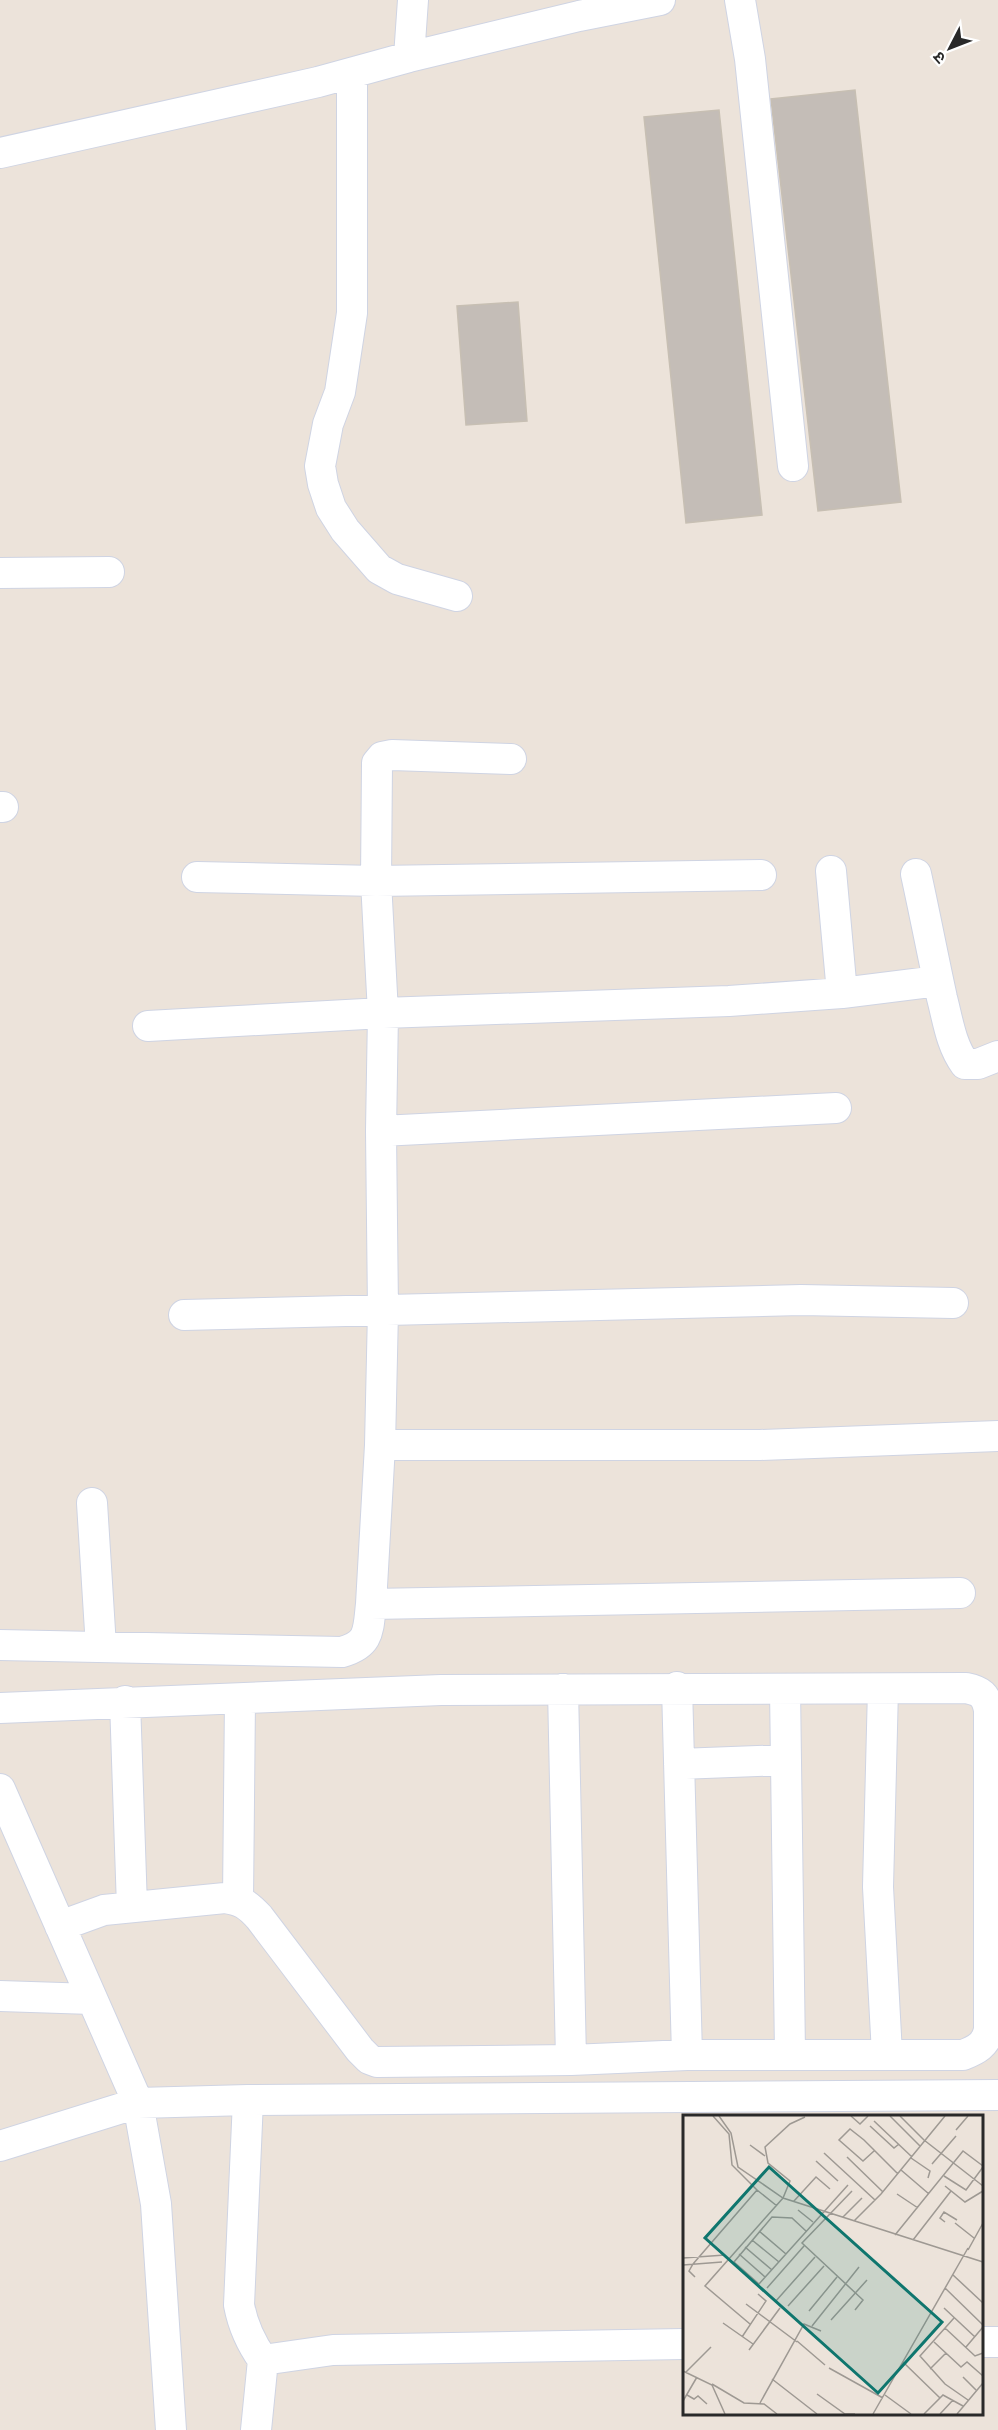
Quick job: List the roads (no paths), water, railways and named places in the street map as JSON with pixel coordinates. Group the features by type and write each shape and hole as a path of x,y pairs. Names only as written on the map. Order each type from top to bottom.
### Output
{"street":[{"path":"409,57 413,0"},
{"path":"0,153 352,73 580,8 660,0"},
{"path":"740,0 751,70 793,466"},
{"path":"352,73 352,313 340,392 328,424 320,466 331,508 345,530 379,569 397,579 457,596"},
{"path":"0,573 109,573"},
{"path":"0,1645 342,1652 356,1648 364,1640 369,1629 371,1604 380,1445 383,1311 381,1131 383,1013 376,881 377,764 382,757 392,755 511,759"},
{"path":"831,871 842,993"},
{"path":"916,874 952,1041 965,1064 978,1064 998,1056"},
{"path":"196,877 376,881 761,875"},
{"path":"148,1026 383,1013 729,1001 842,993 938,981"},
{"path":"381,1131 836,1108"},
{"path":"184,1315 801,1300 952,1304"},
{"path":"380,1445 760,1445 998,1436"},
{"path":"92,1503 101,1647"},
{"path":"371,1604 960,1593"},
{"path":"677,1687 687,2055"},
{"path":"0,1708 125,1701 240,1699 441,1690 677,1687 966,1688 979,1690 986,1698 989,1710 987,2038 982,2045 963,2055 687,2055 571,2060 377,2062 369,2059 249,1905 238,1900 225,1898 104,1910 60,1926"},
{"path":"563,1689 571,2060"},
{"path":"785,1689 790,2054"},
{"path":"883,1689 879,1887 886,2055"},
{"path":"238,1900 240,1699"},
{"path":"125,1701 132,1907"},
{"path":"679,1764 786,1760"},
{"path":"0,1788 138,2103 156,2204 171,2430"},
{"path":"0,1996 92,1999"},
{"path":"0,2146 138,2103 248,2100 998,2095"},
{"path":"248,2100 239,2305 244,2327 253,2347 264,2360 256,2430"},
{"path":"264,2360 333,2350 683,2344"}]}
